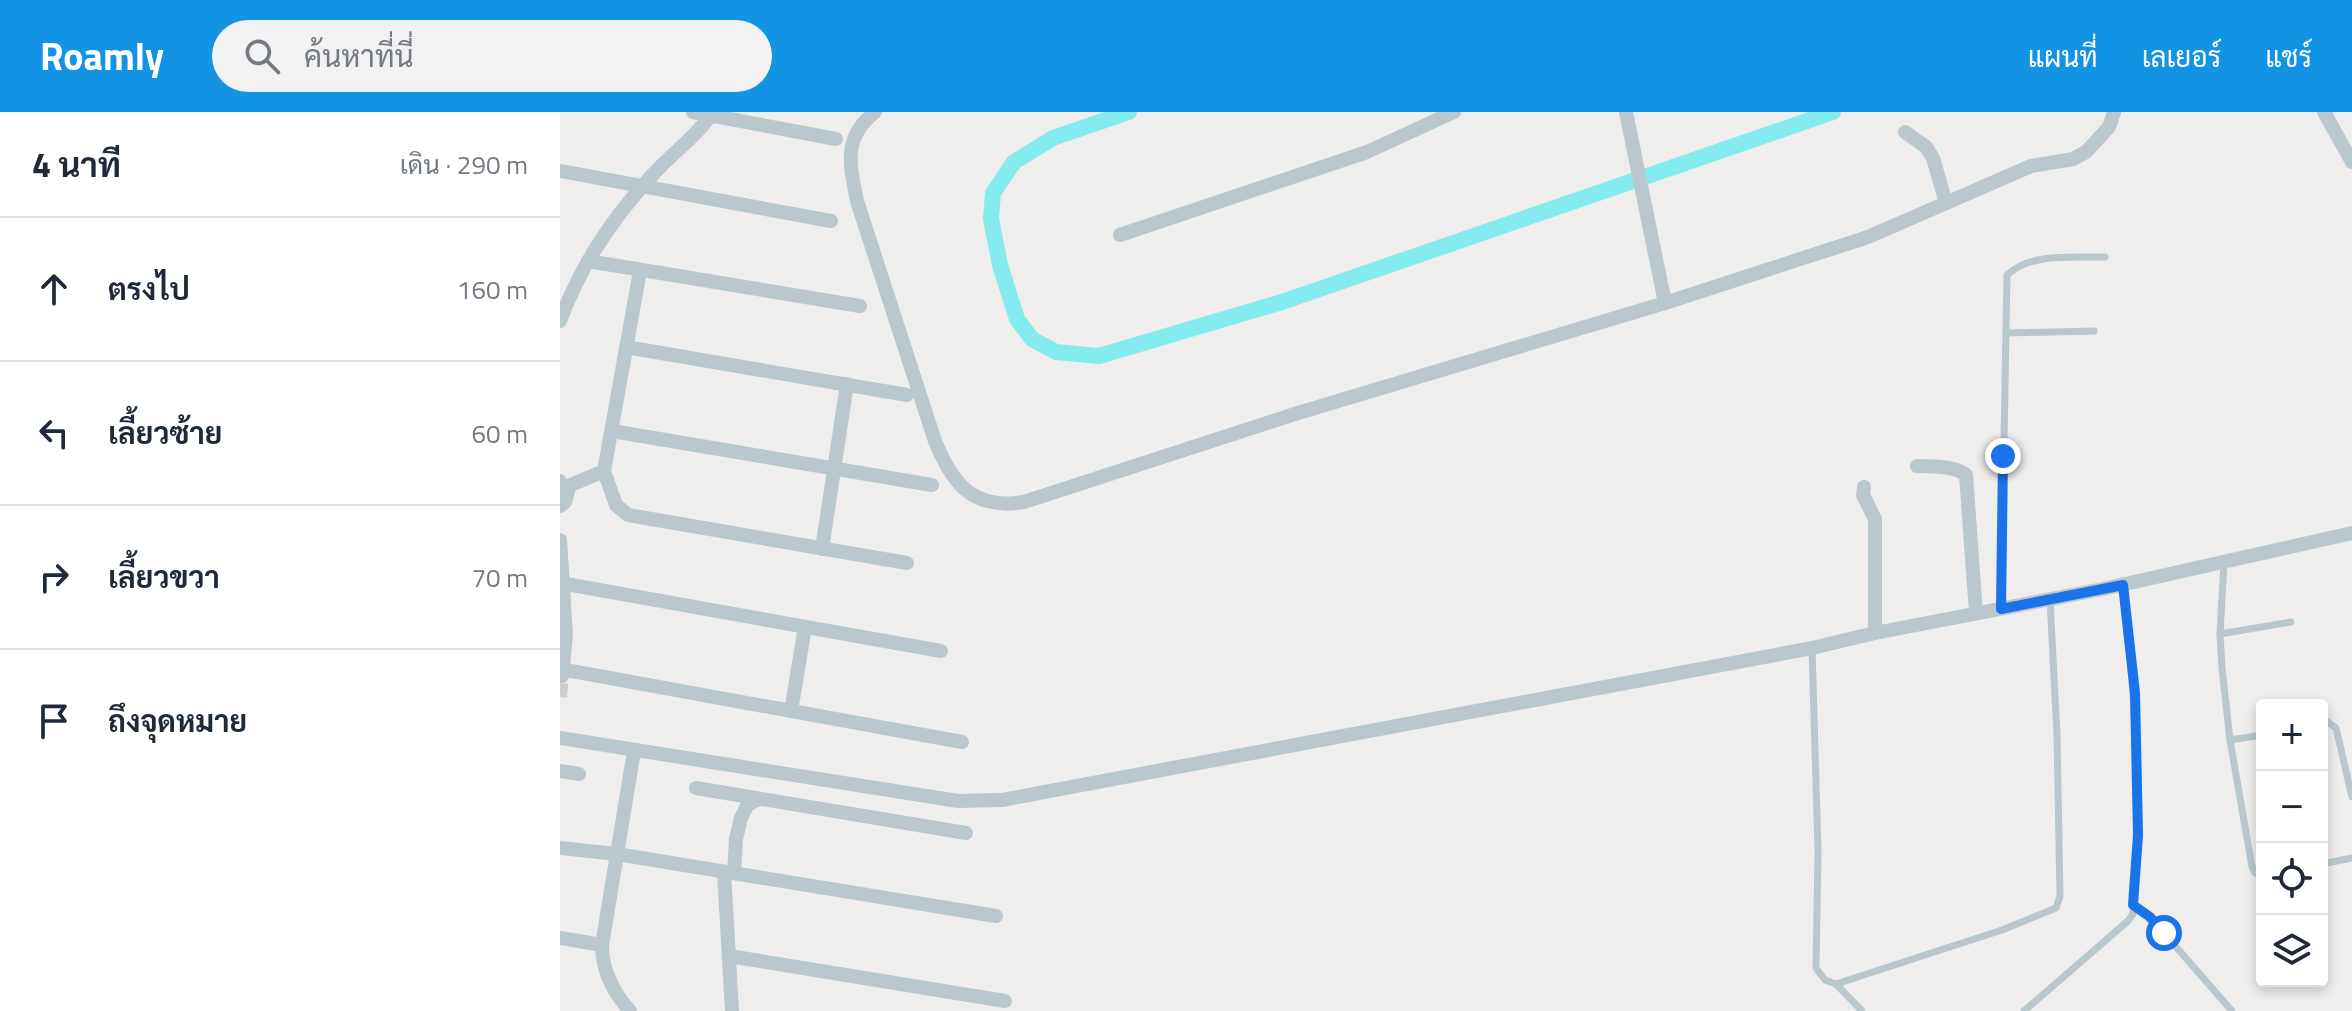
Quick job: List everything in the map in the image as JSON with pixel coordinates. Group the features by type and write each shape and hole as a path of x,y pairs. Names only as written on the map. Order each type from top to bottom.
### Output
{"street":[{"path":"693,112 836,139"},
{"path":"875,112 863,121 851,148 850,162 857,201 946,467 968,492 994,504 1024,502 1373,389 1665,303 1868,237 2031,166 2073,159 2086,152 2109,127 2114,112"},
{"path":"1120,235 1367,152 1454,112"},
{"path":"1626,112 1665,303"},
{"path":"2324,112 2352,162"},
{"path":"560,321 574,283 608,229 712,114"},
{"path":"1905,132 1926,147 1933,158 1946,203"},
{"path":"560,171 831,221"},
{"path":"588,261 860,306"},
{"path":"640,271 604,471 616,505 628,515 907,563"},
{"path":"626,347 907,395"},
{"path":"822,549 847,384"},
{"path":"612,431 932,485"},
{"path":"1917,466 1949,468 1966,475 1976,613"},
{"path":"560,506 567,498 563,484 604,471"},
{"path":"1864,487 1863,495 1875,519 1875,633"},
{"path":"560,738 958,801 1002,800 1812,648 2123,585 2352,533"},
{"path":"560,540 566,635 562,672 962,742"},
{"path":"562,584 941,651"},
{"path":"791,711 805,627"},
{"path":"630,1011 609,982 602,958 602,945 634,751"},
{"path":"560,771 579,774"},
{"path":"696,788 966,833"},
{"path":"732,1011 729,873 741,818 748,804 757,800"},
{"path":"560,848 617,854 996,916"},
{"path":"560,938 602,945"},
{"path":"729,956 1005,1001"},
{"path":"612,1011 619,997"}],"lane":[{"path":"2001,609 2007,275 2032,260 2105,257"},
{"path":"2006,333 2094,331"},
{"path":"2224,563 2220,634 2230,740 2252,867 2256,874"},
{"path":"2024,1011 2128,921 2133,905 2138,835 2135,693 2123,585"},
{"path":"1836,984 2015,926 2056,908 2060,896 2058,764 2050,599"},
{"path":"2220,634 2291,622"},
{"path":"1812,648 1818,851 1816,968 1825,980 1836,984 1862,1011"},
{"path":"2328,722 2336,728 2352,797"},
{"path":"2230,740 2256,736"},
{"path":"2328,863 2352,858"},
{"path":"2133,905 2150,917 2232,1011"}],"waterway":[{"path":"1129,112 1053,138 1014,162 993,193 991,219 1000,265 1017,319 1032,339 1056,352 1099,356 1282,302 1833,112"}],"tunnel":[{"path":"560,697 562,678"}],"route":[{"path":"2003,456 2001,609 2123,585 2135,693 2138,835 2133,905 2150,917 2164,933"}]}
